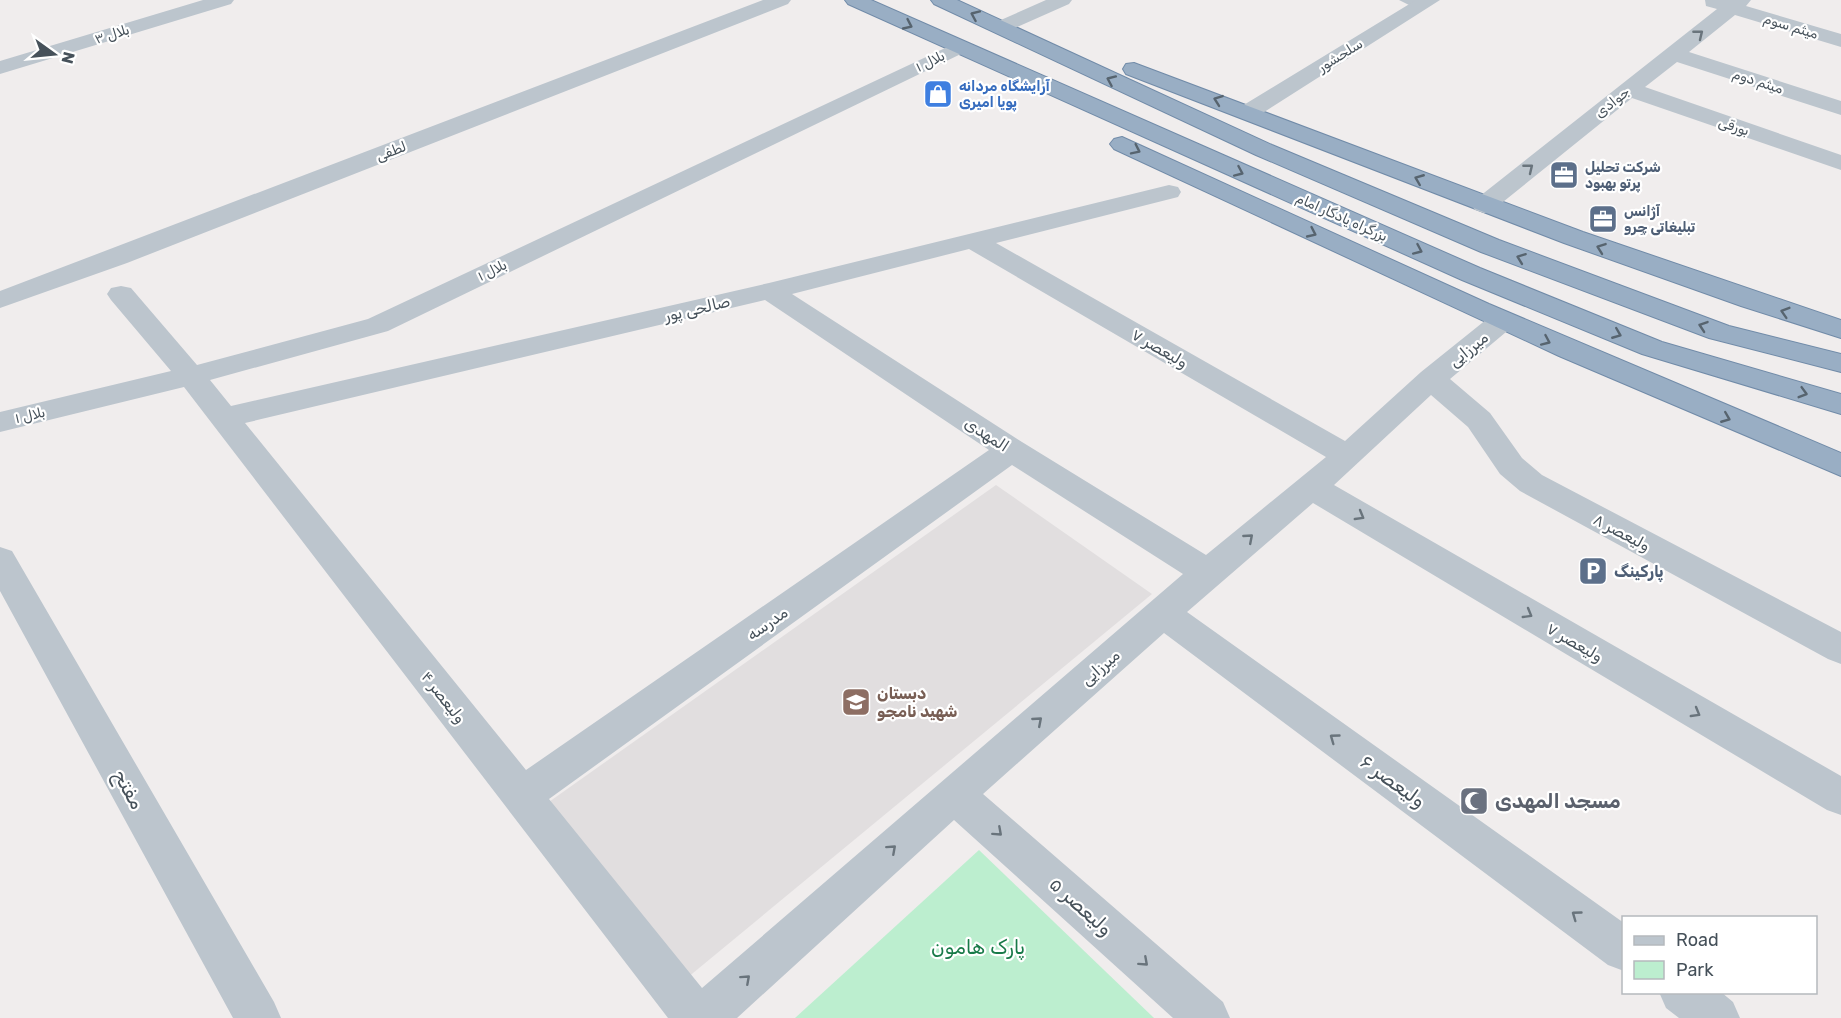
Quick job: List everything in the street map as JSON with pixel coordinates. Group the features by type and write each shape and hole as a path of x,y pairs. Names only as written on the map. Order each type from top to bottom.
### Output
{"highway":[{"name":"بزرگراه یادگار امام","path":"855,0 958,48 1471,274 1652,348 1713,368 1841,404"},
{"name":"بزرگراه یادگار امام","path":"941,0 1264,150 1490,246 1719,332 1841,363"},
{"path":"1001,27 1095,54 1250,111 1484,204 1731,296 1841,329"},
{"path":"958,48 1032,100 1502,321 1683,401 1841,465"}],"street":[{"name":"بلال ۳","path":"0,68 224,0"},
{"name":"لطفی","path":"0,300 118,257 781,0"},
{"path":"1001,27 1062,0"},
{"name":"میثم سوم","path":"1706,0 1736,4 1841,41"},
{"name":"سلحشور","path":"1250,111 1419,2"},
{"name":"جوادی","path":"1484,204 1736,4"},
{"name":"بلال ۱","path":"0,422 191,376 378,325 958,48"},
{"name":"میثم دوم","path":"1675,54 1841,108"},
{"name":"بورقی","path":"1628,89 1841,163"},
{"name":"صالحی پور","path":"224,418 769,291 1169,192"},
{"name":"ولیعصر ۷","path":"972,240 1348,456"},
{"name":"المهدی","path":"769,291 1011,450 1208,573"},
{"name":"ولیعصر ۴","path":"121,294 191,376 697,1018"},
{"name":"میرزایی","path":"703,1018 954,794 1309,486 1348,456 1431,379 1502,321"},
{"name":"ولیعصر ۸","path":"1431,379 1479,420 1511,466 1531,483 1841,649"},
{"name":"مدرسه","path":"522,796 1011,450"},
{"name":"ولیعصر ۷","path":"1309,486 1841,798"},
{"name":"مفتح","path":"0,560 258,1018"},
{"name":"ولیعصر ۶","path":"1163,613 1622,949"},
{"name":"ولیعصر ۵","path":"954,794 1207,1018"},
{"path":"1683,994 1717,1018"}],"shaded area":[{"name":"دبستان شهید نامجو","path":"996,485 1152,594 687,978 539,809"}],"green space":[{"name":"پارک هامون","path":"979,850 1154,1018 795,1018"}],"place":[{"name":"آرایشگاه مردانه پویا امیری","path":"938,94"},
{"name":"شرکت تحلیل پرتو بهبود","path":"1564,175"},
{"name":"آژانس تبلیغاتی چِرو","path":"1603,219"},
{"name":"پارکینگ","path":"1593,571"},
{"name":"دبستان شهید نامجو","path":"856,702"},
{"name":"مسجد المهدی","path":"1474,801"}]}
